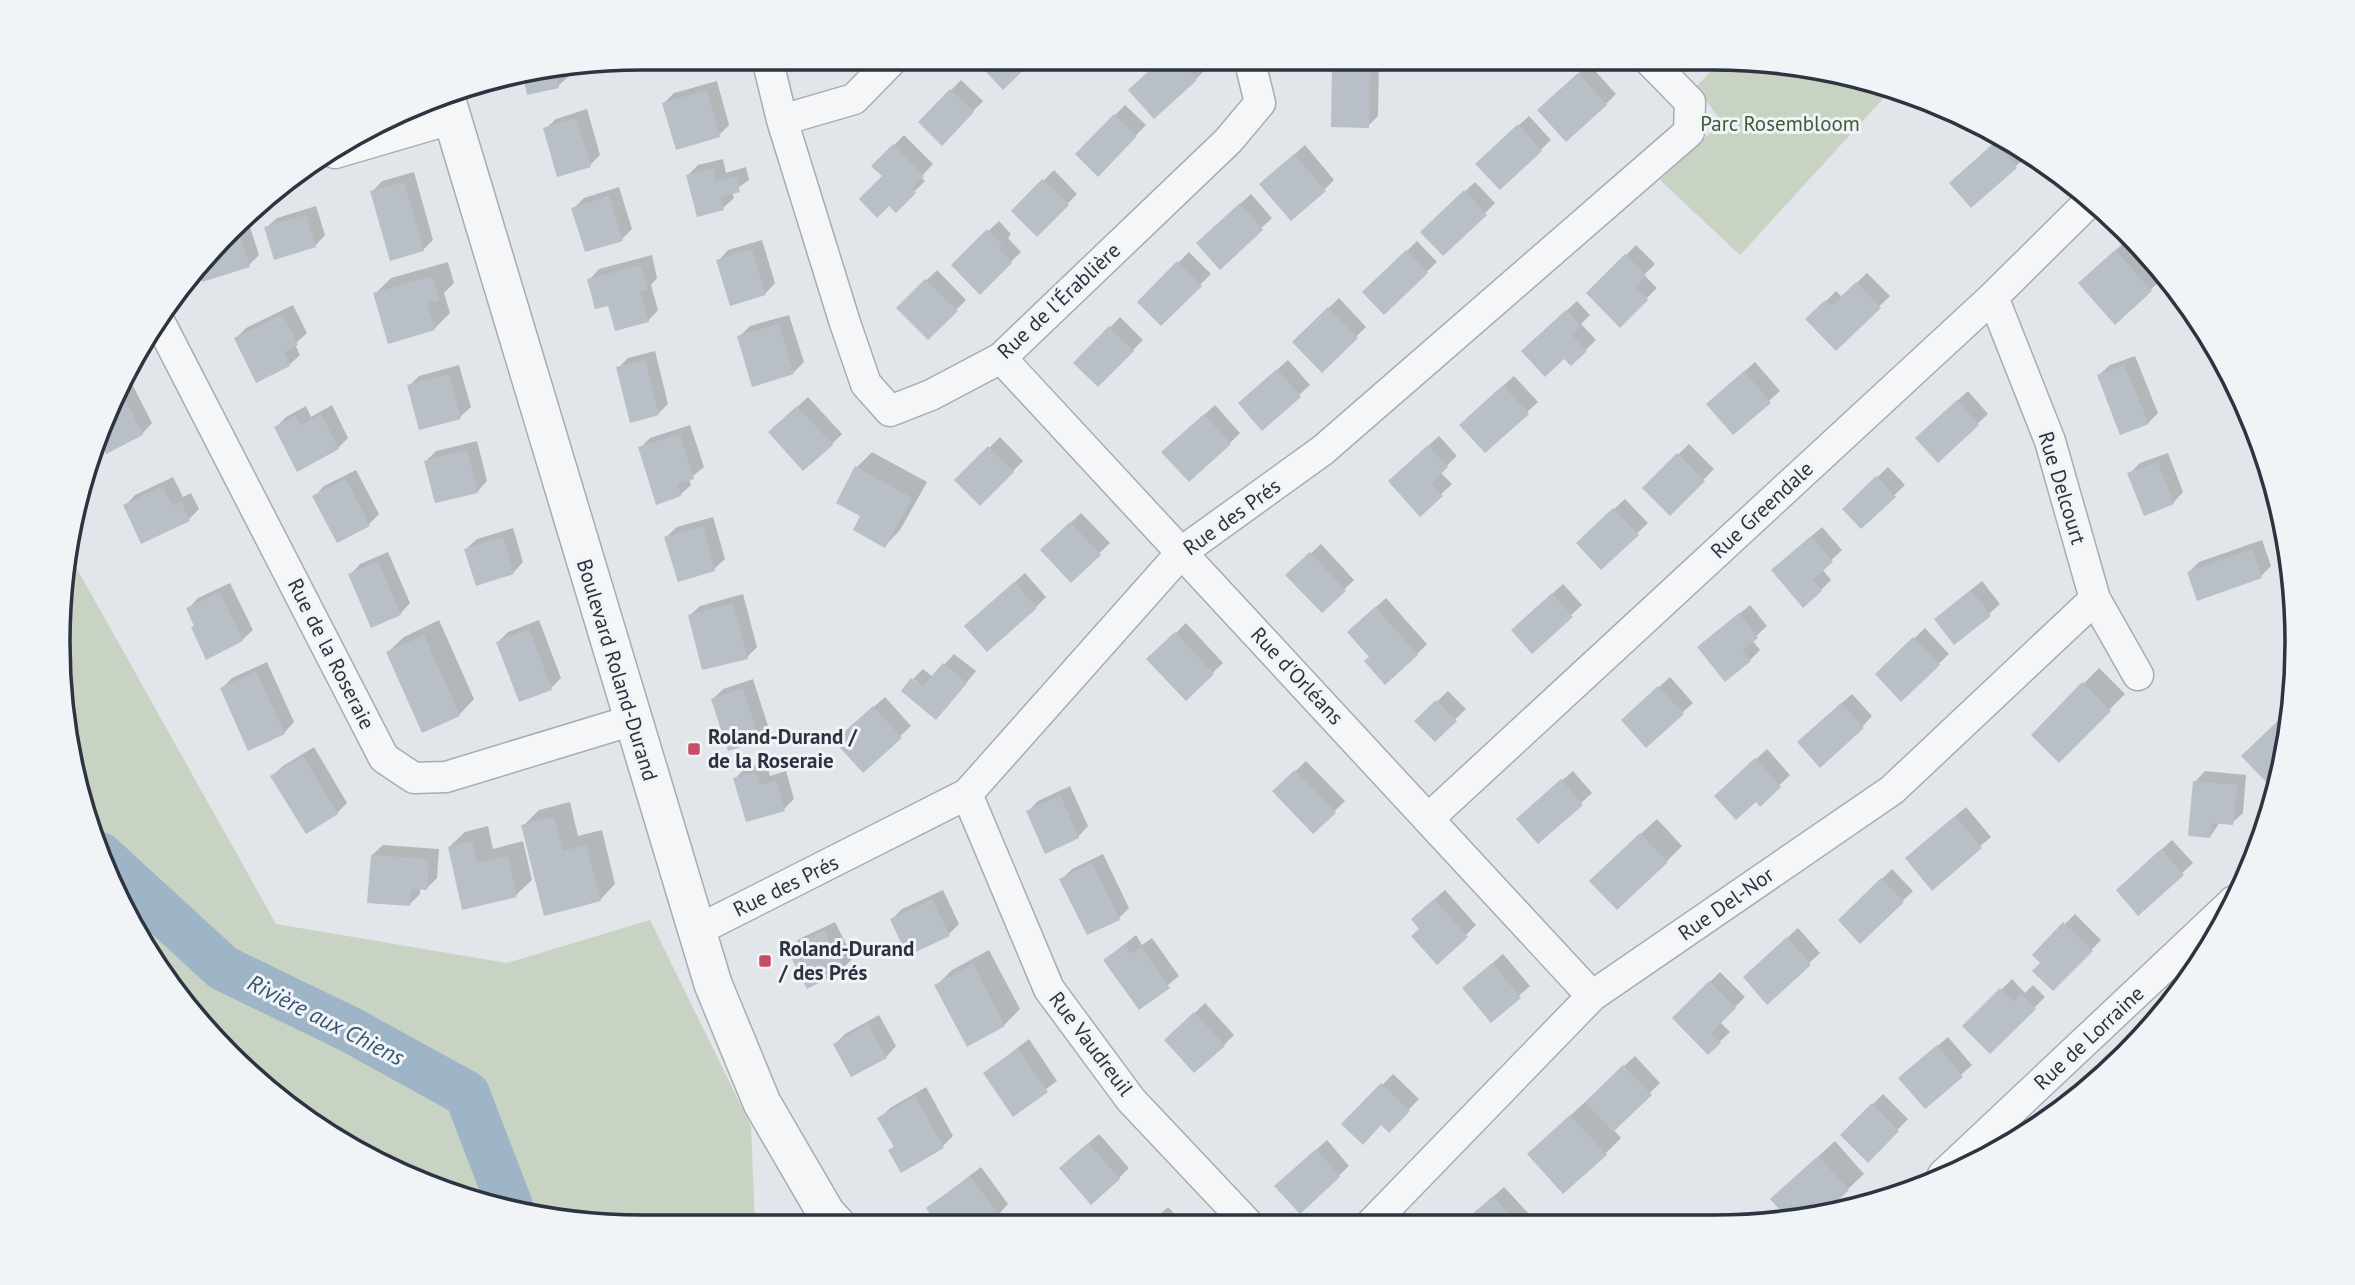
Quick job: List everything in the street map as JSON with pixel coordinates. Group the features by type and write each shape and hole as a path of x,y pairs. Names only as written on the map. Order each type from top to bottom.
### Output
{"street":[{"name":"Rue de l'Érablière","path":"770,70 782,120 866,384 890,411 931,395 1001,358 1228,141 1260,103 1252,70"},
{"path":"782,120 854,99 882,70"},
{"name":"Rue des Prés","path":"696,930 967,794 1182,551 1323,450 1689,132 1690,102 1659,70"},
{"path":"374,137 448,107"},
{"name":"Boulevard Roland-Durand","path":"448,107 712,984 762,1103 828,1215"},
{"name":"Rue Greendale","path":"1428,819 1993,297 2084,207"},
{"name":"Rue Delcourt","path":"1993,297 2050,441 2095,599 2138,675"},
{"name":"Rue de la Roseraie","path":"163,329 384,758 414,778 446,777 633,720"},
{"name":"Rue d'Orléans","path":"1001,358 1592,996"},
{"name":"Rue Del-Nor","path":"1380,1215 1592,996 1892,790 2095,599"},
{"name":"Rue Vaudreuil","path":"967,794 1049,989 1131,1100 1240,1215"},
{"name":"Rue de Lorraine","path":"1961,1158 2212,922"}],"green space":[{"name":"Parc Rosembloom","path":"1712,70 1750,71 1824,81 1885,97 1740,255 1660,180 1722,122 1696,87"},
{"path":"75,566 276,924 507,963 650,920 751,1126 755,1215 642,1215 568,1210 531,1204 458,1185 389,1156 324,1119 265,1073 212,1020 166,961 129,896 100,827 81,754 71,680 71,605"}],"building":[{"path":"984,70 1024,70 1003,90"},
{"path":"1150,70 1188,70 1197,80 1154,119 1128,90"},
{"path":"1332,70 1370,70 1369,128 1331,127"},
{"path":"1578,73 1607,105 1566,142 1537,110"},
{"path":"557,77 559,88 527,95 524,83"},
{"path":"950,89 974,112 942,146 918,122"},
{"path":"707,90 720,137 676,150 662,103"},
{"path":"1114,114 1137,136 1098,177 1075,154"},
{"path":"576,118 591,167 557,177 543,128"},
{"path":"1518,124 1542,151 1500,190 1475,164"},
{"path":"893,144 924,176 912,188 916,193 896,213 889,206 877,218 859,199 882,176 871,166"},
{"path":"1993,144 2017,168 1971,208 1949,183"},
{"path":"1294,154 1326,191 1291,221 1259,184"},
{"path":"713,168 716,182 736,176 740,192 721,197 724,210 697,217 686,175"},
{"path":"1042,179 1069,205 1037,237 1011,211"},
{"path":"404,182 424,251 390,261 370,191"},
{"path":"1464,190 1487,215 1443,256 1420,232"},
{"path":"609,196 623,241 585,252 571,208"},
{"path":"1240,203 1263,230 1220,270 1196,243"},
{"path":"306,215 316,247 274,260 264,227"},
{"path":"987,229 1002,245 999,249 1012,263 980,295 951,265"},
{"path":"240,236 250,267 202,282 201,278"},
{"path":"752,249 766,295 730,306 716,260"},
{"path":"1406,250 1428,273 1384,315 1362,292"},
{"path":"2115,250 2152,291 2115,325 2078,283"},
{"path":"1625,254 1646,275 1635,287 1648,300 1620,328 1586,293"},
{"path":"1177,261 1202,286 1161,326 1137,302"},
{"path":"641,265 648,290 640,292 649,322 615,331 608,306 595,309 587,279"},
{"path":"432,276 439,300 427,303 435,330 388,344 373,293"},
{"path":"925,279 958,311 928,340 896,308"},
{"path":"1856,282 1881,308 1836,351 1805,319 1825,300 1831,306"},
{"path":"1328,307 1358,338 1322,373 1292,342"},
{"path":"1566,310 1581,326 1572,335 1587,351 1571,366 1564,359 1545,377 1521,351"},
{"path":"283,314 298,345 284,352 290,366 256,383 234,338"},
{"path":"779,324 794,374 752,387 737,336"},
{"path":"1109,326 1134,351 1098,387 1073,363"},
{"path":"645,360 659,415 630,423 616,367"},
{"path":"2124,365 2149,424 2120,435 2097,375"},
{"path":"1277,369 1301,397 1262,431 1238,403"},
{"path":"1744,371 1771,403 1733,435 1706,404"},
{"path":"449,374 461,419 419,430 407,385"},
{"path":"1503,385 1529,414 1485,453 1459,425"},
{"path":"125,399 143,435 106,454 104,449"},
{"path":"1957,400 1979,425 1938,463 1915,438"},
{"path":"797,406 833,445 803,471 768,432"},
{"path":"321,414 339,449 297,472 274,427 295,415 300,426"},
{"path":"1204,414 1231,444 1189,482 1161,452"},
{"path":"680,434 694,479 677,484 681,496 656,505 638,447"},
{"path":"1428,445 1448,467 1431,483 1443,496 1420,517 1388,481"},
{"path":"988,446 1014,472 980,506 954,480"},
{"path":"467,450 478,493 435,503 424,461"},
{"path":"1677,453 1705,481 1670,516 1642,488"},
{"path":"2158,462 2174,504 2144,516 2127,473"},
{"path":"855,466 912,498 885,548 853,530 860,516 836,503"},
{"path":"1876,476 1896,497 1861,529 1842,509"},
{"path":"346,479 370,526 337,543 312,496"},
{"path":"162,486 172,506 181,501 190,521 141,544 123,505"},
{"path":"1613,508 1639,535 1601,570 1576,543"},
{"path":"1070,522 1101,555 1071,583 1040,550"},
{"path":"703,526 715,571 678,582 664,537"},
{"path":"1811,536 1833,562 1812,580 1822,591 1803,608 1771,570"},
{"path":"503,537 514,574 476,586 464,549"},
{"path":"2252,549 2262,578 2197,601 2187,572"},
{"path":"1310,552 1346,591 1322,613 1285,575"},
{"path":"378,561 401,615 371,628 348,574"},
{"path":"1014,582 1037,608 987,652 964,626"},
{"path":"1971,590 1991,616 1954,645 1934,619"},
{"path":"220,592 243,641 206,660 191,627 194,626 186,608"},
{"path":"1552,593 1573,617 1532,654 1511,630"},
{"path":"733,603 748,659 702,670 688,615"},
{"path":"1375,607 1418,655 1385,685 1364,661 1369,657 1347,632"},
{"path":"1739,613 1758,638 1742,650 1751,661 1725,682 1697,647"},
{"path":"529,629 552,690 519,702 496,642"},
{"path":"1175,632 1214,674 1186,701 1146,659"},
{"path":"424,635 460,716 422,733 386,652"},
{"path":"1913,637 1940,665 1901,702 1875,674"},
{"path":"943,663 967,683 936,720 901,691 911,678 922,687"},
{"path":"256,671 285,734 248,751 220,688"},
{"path":"2082,682 2111,711 2059,763 2031,735"},
{"path":"1658,686 1684,714 1646,748 1621,720"},
{"path":"743,688 760,741 728,751 711,699"},
{"path":"1436,700 1457,721 1435,742 1414,721"},
{"path":"1841,703 1864,728 1820,768 1797,742"},
{"path":"873,706 902,738 863,773 834,741"},
{"path":"2280,719 2267,783 2241,756"},
{"path":"303,756 338,814 306,834 270,776"},
{"path":"1755,758 1781,787 1760,807 1756,802 1736,820 1714,796"},
{"path":"1295,770 1336,813 1313,834 1272,791"},
{"path":"756,772 760,785 776,780 785,811 746,822 733,778"},
{"path":"1561,779 1583,805 1538,844 1516,819"},
{"path":"2193,781 2237,785 2233,825 2212,823 2210,838 2188,836"},
{"path":"1060,795 1079,838 1045,854 1026,811"},
{"path":"1955,816 1982,848 1932,891 1905,858"},
{"path":"554,817 563,851 586,845 601,901 544,916 521,825"},
{"path":"1640,833 1668,862 1617,910 1589,881"},
{"path":"472,841 477,863 508,856 517,897 462,910 448,847"},
{"path":"2161,849 2184,875 2138,916 2116,890"},
{"path":"371,855 429,859 427,890 411,889 410,906 367,903"},
{"path":"1092,863 1120,920 1087,935 1059,879"},
{"path":"1881,878 1904,902 1860,944 1838,920"},
{"path":"932,899 950,936 907,956 890,919"},
{"path":"1434,899 1468,937 1437,965 1411,936 1419,929 1411,919"},
{"path":"2063,922 2093,951 2053,991 2032,971 2040,963 2032,955"},
{"path":"824,930 844,970 807,989 787,949"},
{"path":"1787,937 1811,965 1767,1005 1743,977"},
{"path":"1125,944 1131,954 1141,947 1170,988 1139,1010 1103,960"},
{"path":"1492,963 1521,998 1491,1023 1462,988"},
{"path":"973,964 1005,1026 967,1047 934,985"},
{"path":"1709,981 1736,1008 1711,1033 1721,1043 1708,1055 1672,1018"},
{"path":"2000,988 2014,1002 2021,994 2036,1009 1990,1054 1962,1026"},
{"path":"1194,1012 1225,1046 1194,1073 1164,1040"},
{"path":"868,1024 887,1058 851,1077 833,1044"},
{"path":"1937,1045 1963,1077 1925,1109 1898,1078"},
{"path":"1018,1048 1048,1092 1013,1117 983,1073"},
{"path":"1623,1065 1652,1095 1613,1132 1585,1102"},
{"path":"1381,1083 1410,1111 1389,1133 1381,1125 1363,1145 1341,1124"},
{"path":"915,1096 944,1148 901,1173 888,1150 894,1147 877,1118"},
{"path":"1872,1103 1899,1131 1868,1163 1840,1135"},
{"path":"1570,1115 1607,1155 1563,1194 1527,1154"},
{"path":"1088,1143 1120,1179 1091,1205 1059,1168"},
{"path":"1316,1149 1340,1177 1300,1214 1274,1186"},
{"path":"1818,1156 1849,1190 1837,1201 1787,1210 1781,1211 1770,1199"},
{"path":"970,1176 998,1215 931,1215 926,1208"},
{"path":"1493,1196 1511,1215 1471,1215"}],"waterway":[{"name":"Rivière aux Chiens","path":"118,872 223,968 351,1030 467,1094 507,1198"}],"place":[{"name":"Roland-Durand / de la Roseraie","path":"694,749"},
{"name":"Roland-Durand / des Prés","path":"765,961"}]}
